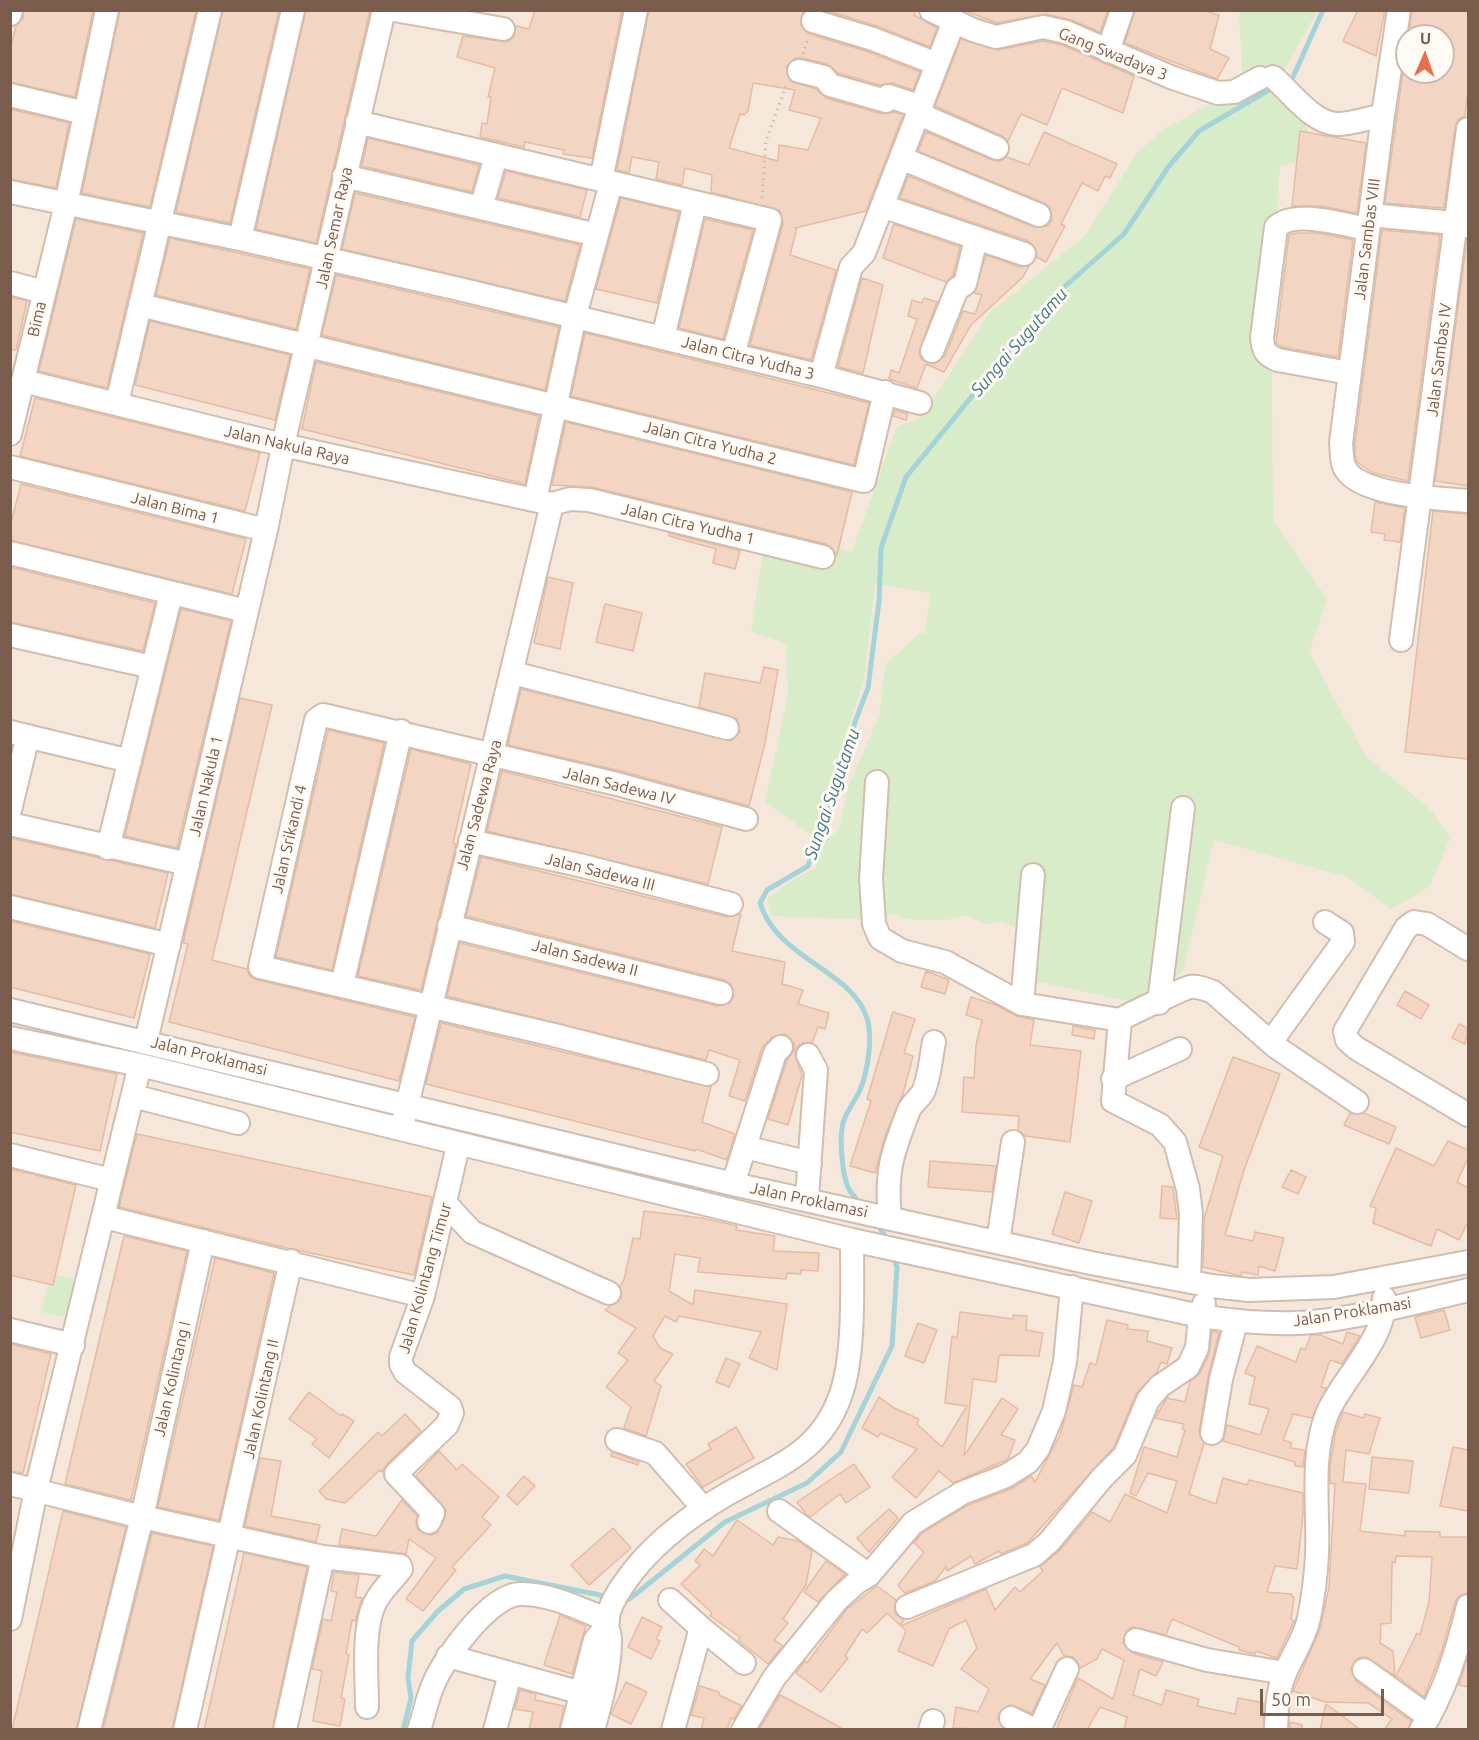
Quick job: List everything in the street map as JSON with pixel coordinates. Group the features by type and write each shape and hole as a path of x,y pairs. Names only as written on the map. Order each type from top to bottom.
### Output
{"street":[{"name":"Bima","path":"10,435 66,204 107,10"},
{"path":"117,403 210,10"},
{"path":"240,239 294,10"},
{"name":"Jalan Semar Raya","path":"282,450 328,260 344,176 384,10"},
{"path":"394,10 503,29"},
{"name":"Jalan Sadewa Raya","path":"408,1105 449,926 513,673 543,502 555,407 575,316 597,235 636,10"},
{"path":"1108,51 1122,10"},
{"name":"Jalan Sambas VIII","path":"1399,10 1383,115 1341,443 1344,468 1354,480 1374,488 1422,496"},
{"path":"822,376 852,267 864,253 937,64 945,15"},
{"name":"Gang Swadaya 3","path":"945,15 996,37 1043,27 1066,32 1108,51 1218,93 1234,92 1267,78 1292,92 1314,115 1337,124 1383,115"},
{"path":"813,21 873,39 937,64"},
{"path":"799,71 824,77 830,85 886,101 888,96 997,148"},
{"path":"10,95 85,113"},
{"path":"357,122 770,220 733,355"},
{"name":"Jalan Sambas IV","path":"1401,640 1461,225 1468,129"},
{"path":"481,208 496,156"},
{"path":"901,158 1039,215"},
{"path":"344,176 597,235"},
{"name":"Jalan Citra Yudha 3","path":"10,192 160,221 575,316 822,376 920,403"},
{"path":"663,338 695,203"},
{"path":"882,206 1024,254"},
{"path":"1349,373 1278,360 1268,356 1263,350 1262,338 1276,227 1284,219 1297,217 1461,225"},
{"path":"932,351 957,289 965,284 976,239"},
{"path":"10,283 44,292"},
{"name":"Jalan Citra Yudha 2","path":"140,305 864,481 885,392"},
{"name":"Jalan Nakula Raya","path":"23,381 117,403 282,450 543,502"},
{"path":"266,530 282,450"},
{"name":"Jalan Bima 1","path":"10,467 266,530"},
{"path":"1422,496 1468,501"},
{"name":"Jalan Citra Yudha 1","path":"543,502 589,500 823,557"},
{"name":"Jalan Nakula 1","path":"146,1041 266,530"},
{"path":"10,553 246,611"},
{"path":"108,848 171,594"},
{"path":"10,635 152,667"},
{"path":"513,673 727,728"},
{"name":"Jalan Sadewa IV","path":"323,715 401,731 617,784 746,819"},
{"name":"Jalan Srikandi 4","path":"323,715 316,720 260,967 342,985"},
{"path":"401,731 342,985 707,1074"},
{"path":"10,810 19,734 130,761"},
{"path":"877,782 871,879 877,933 888,945 945,962 1022,1004 1120,1020 1128,1014 1159,1003 1188,987 1201,987 1213,992 1306,1070 1357,1102"},
{"path":"1159,1003 1183,808"},
{"path":"10,824 108,848 188,864"},
{"name":"Jalan Sadewa III","path":"470,841 579,865 731,904"},
{"path":"1022,1004 1033,875"},
{"path":"10,907 169,945"},
{"path":"1271,1042 1343,942 1342,933 1325,922"},
{"path":"1468,949 1427,924 1414,922 1406,928 1346,1031 1347,1040 1356,1048 1468,1116"},
{"name":"Jalan Sadewa II","path":"449,926 721,993"},
{"name":"Jalan Proklamasi","path":"10,1010 733,1184 1212,1286 1249,1290 1334,1287 1468,1262"},
{"path":"1120,1020 1113,1079 1113,1101 1160,1125 1175,1142 1188,1189 1191,1215 1189,1281"},
{"name":"Jalan Proklamasi","path":"10,1038 140,1065 458,1146 664,1192 858,1241 1200,1316 1236,1322 1298,1323 1385,1309 1468,1290"},
{"path":"887,1216 886,1186 891,1154 903,1130 910,1108 925,1088 934,1042"},
{"path":"733,1184 775,1053 781,1047"},
{"path":"1113,1079 1180,1049"},
{"path":"807,1198 816,1070 808,1055"},
{"path":"12,1606 36,1490 140,1065"},
{"path":"133,1095 238,1123"},
{"path":"401,1132 408,1105"},
{"path":"998,1242 1013,1142"},
{"name":"Jalan Kolintang Timur","path":"429,1522 433,1513 397,1478 396,1473 447,1425 452,1413 450,1407 405,1372 401,1364 423,1296 458,1146"},
{"path":"745,1147 810,1163"},
{"path":"10,1155 111,1180"},
{"path":"446,1204 472,1232 609,1293"},
{"path":"104,1217 291,1261 423,1296"},
{"name":"Jalan Kolintang I","path":"89,1730 142,1517 203,1241"},
{"path":"582,1729 582,1693 595,1640 609,1617 622,1586 665,1538 704,1509 804,1452 834,1412 842,1392 846,1364 858,1241"},
{"name":"Jalan Kolintang II","path":"185,1730 291,1261"},
{"path":"1276,1730 1278,1696 1285,1673 1299,1647 1309,1618 1317,1555 1320,1437 1328,1412 1367,1350 1385,1309 1382,1278"},
{"path":"907,1607 1034,1555 1049,1542 1102,1478 1125,1455 1148,1400 1160,1386 1188,1367 1197,1348 1200,1316 1212,1286"},
{"path":"743,1730 774,1678 837,1600 869,1575 913,1523 962,1493 1006,1476 1028,1462 1038,1449 1054,1412 1065,1362 1072,1287"},
{"path":"1212,1433 1221,1379 1236,1322"},
{"path":"10,1330 73,1345"},
{"path":"617,1440 655,1453 704,1509"},
{"path":"10,1484 142,1517 323,1557 400,1566 371,1610 368,1630 367,1707"},
{"path":"779,1511 869,1575"},
{"path":"285,1730 323,1557"},
{"path":"419,1730 433,1685 448,1656 492,1606 506,1596 520,1594 549,1597 609,1617"},
{"path":"670,1600 744,1663"},
{"path":"1364,1670 1425,1723 1463,1651 1468,1606"},
{"path":"582,1729 601,1699 610,1639 609,1617"},
{"path":"673,1730 701,1628"},
{"path":"1136,1640 1206,1660 1285,1673"},
{"path":"448,1656 582,1693"},
{"path":"1011,1718 1037,1730 1067,1669"},
{"path":"495,1730 510,1674"}],"path":[{"path":"759,218 766,141 785,87 799,71 813,21"}],"shaded area":[{"path":"11,11 1468,11 1468,1729 11,1729"}],"green space":[{"path":"1239,11 1317,11 1283,73 1309,117 1305,159 1280,166 1271,289 1273,520 1327,599 1309,652 1366,757 1430,809 1450,838 1429,887 1391,909 1347,877 1214,840 1183,971 1138,1003 1020,978 1018,929 1003,921 986,924 966,915 946,920 904,919 895,914 874,920 771,916 767,899 791,881 816,868 822,843 838,831 849,785 879,716 885,665 920,633 925,634 930,593 875,584 864,679 813,836 765,802 788,695 786,644 751,631 766,532 852,552 897,426 921,418 989,313 1085,236 1137,153 1163,130 1243,86"},
{"path":"51,1273 75,1279 65,1317 41,1312"}],"building":[{"path":"24,10 93,10 75,97 10,82 10,49 16,26 23,18"},
{"path":"120,10 196,10 150,207 82,193"},
{"path":"223,10 279,10 230,223 176,212"},
{"path":"306,10 370,10 316,243 256,229"},
{"path":"535,10 622,10 592,158 563,154 564,150 525,142 524,147 480,137 482,123 487,124 491,97 488,97 495,68 457,57 463,36 507,42 514,37 516,26 529,29"},
{"path":"649,10 805,10 800,24 809,34 869,52 920,72 913,90 892,83 880,85 838,73 827,64 802,58 795,58 786,67 790,81 816,89 826,98 882,114 894,112 903,115 866,211 795,228 797,228 790,255 836,270 811,360 750,345 783,224 780,211 711,192 712,175 685,168 682,185 656,179 659,162 632,157 629,173 617,170","holes":["753,83 795,90 789,110 821,118 808,150 779,145 778,161 729,148 740,114 744,115 748,111"]},
{"path":"825,10 916,10 914,15 937,28 930,47 877,26"},
{"path":"963,10 1108,10 1100,32 1071,20 1046,14 997,23"},
{"path":"1135,10 1202,10 1219,15 1210,49 1229,58 1217,79 1125,43"},
{"path":"1358,10 1385,10 1376,56 1343,41"},
{"path":"1412,10 1468,10 1468,90 1465,116 1458,120 1455,127 1444,208 1385,203 1401,84 1455,84 1455,24 1410,24"},
{"path":"961,39 998,50 1043,41 1062,45 1134,76 1123,113 1062,88 1047,125 1021,114 1008,141 1002,136 935,106"},
{"path":"10,109 69,123 56,188 10,179"},
{"path":"1300,131 1366,143 1357,213 1321,206 1292,206"},
{"path":"926,132 992,160 999,161 1007,157 1029,165 1044,132 1117,164 1110,178 1105,176 1098,191 1082,183 1061,224 1065,226 1046,262 1037,257 1034,246 1028,241 900,198 908,176 1034,227 1047,226 1052,220 1050,207 1044,203 918,151"},
{"path":"368,138 479,165 472,192 362,166"},
{"path":"506,171 587,190 580,217 498,198"},
{"path":"355,193 580,245 565,301 342,249"},
{"path":"621,198 679,212 657,303 596,289"},
{"path":"76,219 143,233 107,388 39,371"},
{"path":"705,219 753,230 723,339 679,328"},
{"path":"894,224 960,247 953,275 946,282 883,258"},
{"path":"1382,230 1440,235 1408,481 1373,473 1357,462 1355,455"},
{"path":"1318,233 1353,240 1338,357 1282,347 1276,343 1289,235"},
{"path":"170,238 310,269 296,329 156,295"},
{"path":"1468,239 1468,486 1435,481"},
{"path":"986,255 1020,267 1029,266 1023,277 971,325 944,372 926,364 917,388 889,379 891,370 899,373 917,319 908,316 912,300 922,303 924,298 937,302 919,352 922,360 934,364 945,356 963,311 975,314 982,295 974,293"},
{"path":"336,275 559,327 545,390 322,335"},
{"path":"862,278 883,285 863,373 838,367"},
{"path":"10,297 27,301 16,350 10,349"},
{"path":"150,321 290,355 275,420 135,385"},
{"path":"585,333 869,403 854,465 571,396"},
{"path":"316,362 539,416 525,484 302,429"},
{"path":"35,398 260,453 245,511 20,456"},
{"path":"895,410 908,414 906,420 893,416"},
{"path":"566,422 852,492 837,555 826,544 592,487 552,485"},
{"path":"21,484 246,539 232,594 10,540 10,527"},
{"path":"1375,502 1405,508 1400,542 1384,540 1385,534 1371,532"},
{"path":"1433,511 1468,514 1468,759 1405,752"},
{"path":"669,533 740,551 735,569 713,563 716,549 669,536"},
{"path":"10,567 155,603 143,651 10,622"},
{"path":"548,577 573,583 560,649 534,643"},
{"path":"605,604 642,613 633,651 596,642"},
{"path":"181,609 231,621 177,848 125,836"},
{"path":"764,667 778,670 765,743 749,806 621,771 508,745 521,689 731,741 740,732 737,719 699,707 705,673 760,683"},
{"path":"240,698 272,705 212,960 247,969 250,976 257,980 415,1017 399,1081 169,1022 188,944 183,943"},
{"path":"328,730 384,743 332,970 276,957"},
{"path":"411,749 471,764 453,843 456,844 421,990 358,976"},
{"path":"502,771 722,827 708,884 487,831"},
{"path":"10,838 168,873 155,928 10,894"},
{"path":"481,857 728,917 741,914 732,951 785,962 782,984 803,990 798,1004 829,1013 825,1029 818,1027 812,1043 802,1043 796,1048 795,1055 802,1075 788,1125 768,1119 787,1060 794,1050 794,1043 785,1034 772,1037 762,1048 745,1101 729,1096 740,1060 709,1050 706,1060 447,996 460,943 718,1006 730,1003 734,996 731,984 724,980 466,916"},
{"path":"10,921 150,954 134,1018 10,987"},
{"path":"926,971 949,980 945,994 921,987"},
{"path":"1405,991 1429,1005 1421,1019 1397,1005"},
{"path":"971,997 996,1005 1016,1016 1034,1020 1030,1045 1081,1051 1070,1142 1025,1136 1018,1130 1019,1116 962,1112 964,1077 974,1078 976,1045 982,1020 966,1015"},
{"path":"893,1012 915,1019 904,1053 913,1056 903,1094 886,1133 875,1173 850,1166 871,1101 867,1099"},
{"path":"441,1023 711,1087 702,1122 735,1134 727,1160 696,1149 695,1151 426,1084"},
{"path":"1459,1024 1468,1028 1465,1044 1452,1038"},
{"path":"1073,1026 1095,1030 1094,1039 1072,1035"},
{"path":"10,1052 117,1074 100,1151 10,1132"},
{"path":"1233,1057 1280,1074 1244,1170 1225,1235 1253,1241 1255,1232 1284,1238 1275,1271 1259,1266 1258,1275 1242,1272 1241,1276 1203,1267 1204,1219 1223,1156 1199,1147"},
{"path":"1350,1113 1364,1113 1396,1127 1389,1144 1344,1125"},
{"path":"137,1134 432,1197 414,1275 287,1248 119,1207"},
{"path":"1448,1141 1468,1150 1468,1158 1457,1182 1468,1188 1468,1222 1459,1240 1437,1229 1431,1246 1373,1223 1376,1208 1370,1206 1396,1148 1434,1166"},
{"path":"930,1161 996,1166 992,1192 928,1187"},
{"path":"11,1169 76,1185 53,1285 10,1275"},
{"path":"1291,1170 1306,1177 1298,1194 1282,1187"},
{"path":"1162,1186 1173,1187 1177,1219 1160,1218"},
{"path":"1065,1192 1092,1201 1079,1243 1052,1234"},
{"path":"644,1211 702,1218 737,1226 736,1230 775,1236 773,1251 819,1253 818,1271 801,1270 801,1274 787,1273 786,1279 698,1272 700,1258 675,1254 669,1291 693,1305 695,1290 787,1304 777,1370 749,1358 761,1332 679,1316 676,1322 665,1316 653,1336 660,1348 673,1354 654,1381 661,1386 646,1436 624,1428 631,1407 606,1387 628,1360 618,1353 636,1328 605,1310 621,1298 620,1286 624,1280 633,1238 640,1239"},
{"path":"124,1236 187,1251 131,1500 65,1484"},
{"path":"215,1258 274,1273 219,1520 158,1507"},
{"path":"1444,1310 1450,1330 1421,1338 1415,1317"},
{"path":"960,1312 1013,1319 1013,1315 1027,1316 1026,1330 1043,1333 1039,1356 999,1355 996,1382 973,1379 964,1456 1002,1398 1018,1409 1001,1435 1015,1440 1008,1459 953,1483 939,1471 916,1498 892,1477 917,1449 880,1433 878,1437 862,1428 879,1397 894,1408 919,1419 917,1424 942,1447 967,1406 945,1403 952,1336 957,1338"},
{"path":"1107,1320 1128,1325 1127,1329 1148,1331 1147,1341 1172,1348 1167,1364 1161,1362 1157,1372 1136,1394 1114,1447 1027,1543 1001,1554 999,1551 975,1564 971,1556 947,1571 946,1567 935,1581 905,1593 898,1585 924,1552 914,1543 922,1533 968,1505 1011,1489 1031,1476 1035,1482 1060,1435 1074,1385 1082,1387 1090,1363 1096,1365"},
{"path":"918,1323 937,1330 924,1363 905,1356"},
{"path":"1212,1331 1219,1333 1208,1377 1199,1431 1204,1443 1189,1494 1216,1504 1223,1478 1247,1485 1249,1480 1303,1493 1297,1569 1275,1566 1267,1592 1291,1594 1294,1598 1291,1619 1294,1621 1277,1658 1256,1651 1255,1654 1239,1650 1239,1647 1172,1619 1166,1635 1133,1627 1126,1631 1123,1643 1132,1653 1163,1662 1156,1676 1140,1669 1133,1695 1162,1705 1166,1690 1199,1699 1197,1706 1235,1714 1238,1698 1264,1703 1263,1730 1124,1730 1127,1717 1100,1707 1087,1730 1056,1730 1078,1678 1113,1699 1124,1660 1102,1649 1097,1659 1080,1668 1073,1657 1064,1656 1057,1643 1030,1679 1045,1685 1032,1713 1010,1705 999,1713 998,1719 1004,1730 953,1728 956,1707 978,1712 989,1689 961,1669 977,1648 966,1620 949,1629 933,1666 898,1651 906,1631 901,1626 986,1589 995,1610 1015,1587 1020,1592 1043,1571 1040,1567 1059,1551 1092,1512 1110,1522 1125,1494 1167,1513 1177,1481 1148,1473 1136,1496 1130,1493 1144,1447 1177,1457 1185,1430 1182,1429 1184,1424 1155,1418 1167,1398 1185,1402 1190,1382 1200,1373 1209,1354"},
{"path":"1347,1332 1360,1336 1342,1364 1330,1360 1321,1387 1326,1388 1312,1418 1293,1414 1283,1440 1292,1443 1290,1448 1305,1450 1303,1467 1295,1466 1295,1462 1223,1441 1227,1425 1260,1435 1269,1409 1249,1404 1255,1377 1245,1373 1257,1346 1296,1362 1301,1348 1305,1350 1311,1335 1320,1335 1343,1344"},
{"path":"10,1344 51,1354 23,1473 10,1471"},
{"path":"726,1358 740,1364 729,1387 716,1382"},
{"path":"309,1392 341,1416 342,1414 354,1421 329,1458 312,1444 317,1439 289,1419"},
{"path":"1343,1412 1363,1418 1365,1414 1380,1418 1369,1454 1346,1450 1343,1482 1366,1484 1360,1531 1405,1536 1405,1531 1440,1532 1440,1537 1468,1537 1468,1593 1459,1596 1455,1602 1442,1650 1424,1697 1396,1676 1417,1633 1420,1635 1429,1602 1432,1557 1396,1556 1395,1563 1392,1562 1391,1623 1381,1624 1380,1643 1393,1651 1395,1676 1366,1657 1358,1658 1351,1668 1356,1681 1411,1721 1408,1730 1384,1730 1392,1719 1368,1703 1325,1702 1293,1691 1320,1629 1329,1587 1335,1484 1330,1483 1330,1467 1335,1434"},
{"path":"405,1414 421,1431 387,1464 382,1472 380,1470 345,1503 326,1499 319,1491 378,1432 382,1436"},
{"path":"736,1427 754,1458 703,1487 686,1464 711,1449 708,1444"},
{"path":"1453,1447 1468,1450 1468,1511 1440,1506"},
{"path":"439,1451 457,1470 462,1464 499,1497 482,1517 491,1525 452,1567 456,1570 423,1611 406,1599 436,1558 409,1539 406,1554 339,1545 342,1529 376,1536 402,1500 417,1516 418,1530 430,1535 437,1533 445,1518 446,1510 416,1476"},
{"path":"612,1452 639,1462 638,1465 611,1456"},
{"path":"1372,1457 1413,1461 1409,1493 1369,1489"},
{"path":"260,1458 281,1461 271,1516 320,1525 316,1542 245,1526"},
{"path":"854,1464 870,1487 846,1503 840,1494 810,1517 806,1514 797,1502"},
{"path":"524,1476 535,1486 517,1505 507,1495"},
{"path":"889,1509 898,1518 869,1552 857,1538"},
{"path":"63,1511 126,1527 76,1730 12,1730"},
{"path":"737,1520 773,1545 778,1537 798,1541 812,1551 806,1585 783,1619 788,1623 774,1640 783,1646 768,1664 738,1640 740,1637 710,1616 712,1613 681,1584 700,1565 695,1561 704,1549 713,1556"},
{"path":"613,1528 631,1548 589,1585 571,1565"},
{"path":"152,1533 213,1546 172,1730 103,1730"},
{"path":"244,1553 307,1567 272,1730 204,1730"},
{"path":"826,1561 845,1574 818,1602 804,1592"},
{"path":"334,1572 359,1575 355,1597 362,1598 355,1621 352,1620 346,1654 349,1655 341,1698 345,1699 340,1726 313,1721 322,1671 312,1669 323,1619 331,1621 337,1592 331,1591"},
{"path":"877,1586 896,1600 895,1613 904,1620 900,1625 887,1613 867,1633 862,1629 845,1656 848,1658 821,1692 796,1673 805,1661 807,1663 847,1609"},
{"path":"560,1615 586,1626 572,1674 544,1665"},
{"path":"642,1617 662,1627 656,1639 660,1641 651,1659 628,1647"},
{"path":"1468,1656 1468,1687 1459,1685"},
{"path":"626,1682 647,1692 631,1724 611,1714"},
{"path":"700,1686 719,1692 719,1695 742,1706 734,1719 731,1718 727,1730 701,1730 704,1718 691,1715"},
{"path":"520,1690 536,1694 535,1700 564,1706 559,1730 529,1730 533,1712 515,1709"},
{"path":"780,1695 801,1706 845,1730 759,1730"},
{"path":"1326,1704 1361,1730 1320,1730"},
{"path":"1290,1722 1302,1725 1302,1730 1290,1730"}],"waterway":[{"name":"Sungai Sugutamu","path":"1285,81 1293,77 1323,10"},
{"name":"Sungai Sugutamu","path":"862,1205 847,1185 843,1168 841,1138 844,1119 860,1090 865,1074 870,1045 867,1018 859,1002 846,988 782,938 769,922 760,903 767,890 808,866 833,800 855,722 868,688 879,601 881,548 906,477 1053,297 1124,234 1169,166 1199,131 1274,87"},
{"name":"Sungai Sugutamu","path":"877,1223 888,1241"},
{"name":"Sungai Sugutamu","path":"622,1599 627,1600 632,1597 725,1522 807,1483 841,1452 892,1346 897,1267 893,1255"},
{"name":"Sungai Sugutamu","path":"403,1730 411,1698 408,1678 412,1641 437,1612 464,1589 505,1576 610,1597"}]}
